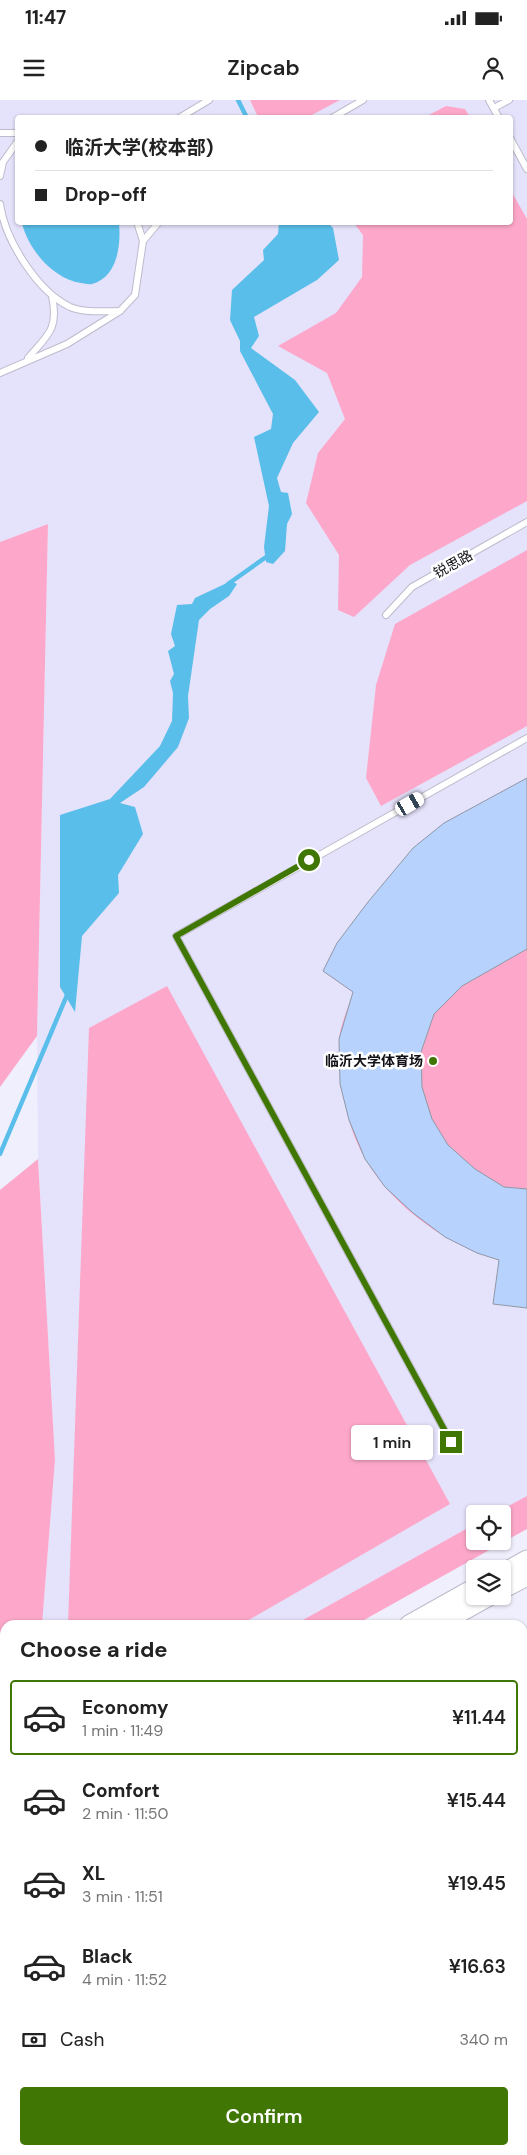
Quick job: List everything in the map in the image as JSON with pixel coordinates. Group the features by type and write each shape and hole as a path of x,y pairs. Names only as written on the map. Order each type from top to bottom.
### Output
{"main road":[{"path":"511,1569 527,1560"},
{"path":"511,1584 527,1576"},
{"path":"418,1620 466,1593"},
{"path":"446,1620 473,1605"}],"lane":[{"path":"184,115 209,100"},
{"path":"337,115 363,100"},
{"path":"489,100 497,115"},
{"path":"494,108 509,100"},
{"path":"0,133 15,132"},
{"path":"513,143 527,169"},
{"path":"0,176 3,162 15,145"},
{"path":"0,204 2,214 22,258 35,280 52,296 72,308 120,311"},
{"path":"0,373 27,359 67,344 120,311 135,295 143,240 138,225"},
{"path":"143,240 156,225"},
{"path":"27,359 53,329 55,312 52,296"},
{"name":"锐思路","path":"386,615 412,587 527,522"},
{"path":"451,1442 176,936 527,738"}],"shaded area":[{"path":"0,100 527,100 527,1500 511,1509 511,1505 466,1505 466,1536 320,1620 42,1620 55,1460 38,1159 37,1036 48,524 0,542"},
{"path":"250,100 340,100 312,115 257,115"},
{"path":"446,106 465,109 469,115 429,115"},
{"path":"513,194 527,219 527,501 410,565 354,617 338,610 339,555 306,503 318,453 345,419 327,373 278,346 336,313 362,277 363,235 356,225 513,225"},
{"path":"48,524 37,1036 0,1087 0,542"},
{"path":"527,550 527,726 381,806 366,778 376,685 395,624"},
{"name":"临沂大学体育场","path":"527,778 527,1308 499,1260 451,1240 428,1225 406,1208 387,1189 371,1168 358,1145 349,1120 339,1040 353,992 323,971 337,943 444,823"},
{"path":"167,986 450,1504 249,1620 68,1620 89,1028"},
{"path":"38,1159 55,1460 42,1620 0,1620 0,1190"},
{"path":"527,1496 527,1529 511,1538 510,1505"},
{"path":"466,1529 466,1550 489,1550 471,1560 466,1560 466,1563 364,1620 303,1620"}],"water":[{"path":"23,225 119,225 116,259 101,280 91,284 81,283 61,276 43,261 25,233"},
{"path":"279,225 330,225 333,228 339,260 317,280 254,317 259,336 251,348 295,380 319,412 293,443 277,478 281,492 288,493 292,514 287,524 285,551 273,564 266,562 264,547 269,506 254,437 271,429 273,414 240,351 240,341 230,320 232,290 264,260 263,250 278,234"},
{"path":"231,581 237,584 229,596 210,609 199,620 188,696 189,718 178,747 144,787 120,803 135,807 143,834 118,875 119,893 82,936 75,1012 60,987 60,815 110,799 160,746 172,721 173,693 170,681 174,674 168,651 175,646 171,634 177,605 192,604 195,598"}],"building":[{"name":"临沂大学体育场","path":"527,778 527,949 462,986 434,1014 421,1052 422,1087 432,1119 448,1145 475,1169 504,1187 527,1189 527,1308 493,1304 499,1260 477,1253 445,1237 413,1213 385,1187 365,1159 349,1120 340,1084 339,1039 353,992 323,971 337,943 413,848 444,823"}],"waterway":[{"path":"238,100 246,115"},
{"path":"228,584 269,555"},
{"path":"0,1154 67,995"}],"place":[{"name":"临沂大学体育场","path":"433,1061"}],"route":[{"path":"309,860 176,936 451,1442"}]}
